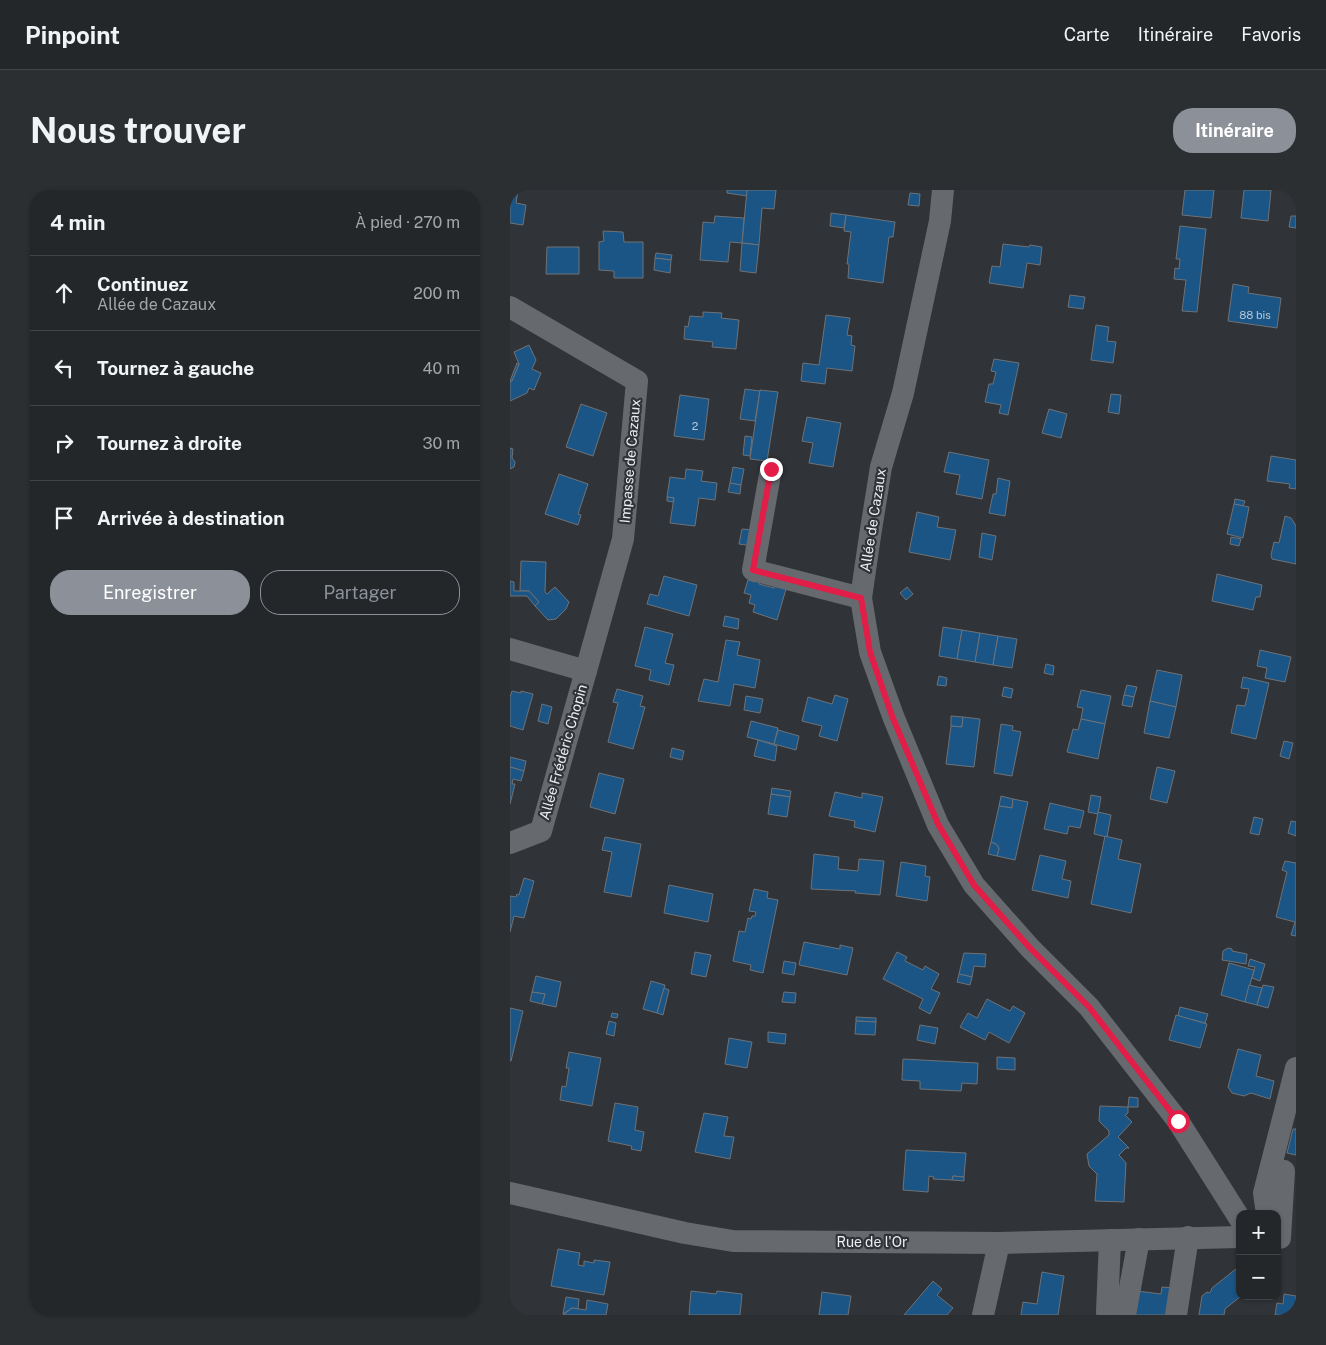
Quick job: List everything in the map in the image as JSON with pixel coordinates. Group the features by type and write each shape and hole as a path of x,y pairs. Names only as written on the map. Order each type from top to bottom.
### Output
{"street":[{"name":"Allée de Cazaux","path":"943,190 940,221 903,393 881,467 861,598 870,652 892,716 938,824 974,885 1030,948 1089,1007 1178,1121 1236,1213"},
{"name":"Impasse de Cazaux","path":"510,307 638,381 624,539"},
{"path":"771,469 753,570 861,598"},
{"name":"Allée Frédéric Chopin","path":"510,843 541,831 624,539"},
{"name":"Allée Frédéric Chopin","path":"510,649 586,671"},
{"path":"1266,1210 1264,1193 1296,1068"},
{"path":"1284,1171 1284,1238"},
{"name":"Rue de l'Or","path":"510,1193 685,1234 733,1241 999,1243 1236,1236"},
{"path":"1176,1315 1188,1237"},
{"path":"1116,1313 1139,1239"},
{"path":"1110,1240 1116,1313"},
{"path":"983,1315 999,1243"}],"building":[{"path":"510,190 518,190 516,203 526,205 523,225 510,223"},
{"path":"727,190 747,190 747,196 727,193"},
{"path":"747,190 776,190 774,209 762,208 759,245 742,243"},
{"path":"1185,190 1214,190 1211,218 1182,215"},
{"path":"1244,190 1271,190 1268,221 1241,218"},
{"path":"910,193 920,194 919,206 908,205"},
{"path":"831,213 846,215 844,228 830,226"},
{"path":"846,215 895,222 893,237 889,237 883,283 848,278 849,264 847,264 851,232 844,231"},
{"path":"715,216 744,218 742,243 730,242 728,262 700,260 703,222 714,223"},
{"path":"1291,216 1296,216 1296,228 1289,227"},
{"path":"1180,226 1206,229 1197,312 1182,311 1186,280 1174,279 1175,268 1179,269 1180,259 1176,259"},
{"path":"603,231 623,232 624,242 643,242 643,278 614,278 614,271 599,270 599,242 604,241"},
{"path":"742,243 759,245 756,273 740,271"},
{"path":"1003,244 1042,247 1040,265 1027,263 1023,288 989,283 992,266 1000,267"},
{"path":"547,247 579,247 579,274 546,274"},
{"path":"656,253 672,255 671,260 655,258"},
{"path":"655,258 671,260 670,273 654,270"},
{"path":"1233,284 1249,287 1248,293 1281,298 1277,328 1228,321"},
{"path":"1070,295 1085,297 1083,309 1068,307"},
{"path":"703,312 722,313 721,318 739,320 736,349 712,347 713,342 684,339 685,326 688,327 690,316 703,317"},
{"path":"826,315 850,318 847,335 852,336 851,345 855,346 852,371 827,368 825,384 801,381 803,363 819,365"},
{"path":"1096,325 1109,327 1107,341 1116,342 1113,363 1091,360"},
{"path":"529,345 536,360 532,369 541,373 534,390 529,388 527,393 510,401 510,382 519,364 514,352"},
{"path":"994,359 1019,363 1008,415 999,413 1001,405 985,402 989,384 993,384 996,372 991,371"},
{"path":"517,363 519,364 512,381 510,381"},
{"path":"745,389 760,391 755,421 740,419"},
{"path":"760,390 778,392 767,461 750,459"},
{"path":"1111,394 1121,395 1119,414 1108,412"},
{"path":"680,395 709,399 704,440 674,436"},
{"path":"581,404 607,413 593,456 566,447"},
{"path":"1049,409 1067,414 1061,438 1042,433"},
{"path":"807,417 841,423 833,467 809,463 813,443 802,441"},
{"path":"745,436 752,437 750,456 743,455"},
{"path":"510,448 513,449 512,458 515,462 514,467 510,469"},
{"path":"949,452 989,460 982,499 956,494 960,475 944,472"},
{"path":"1271,456 1296,460 1296,489 1289,488 1290,484 1267,481"},
{"path":"733,467 744,469 741,485 730,483"},
{"path":"686,469 703,471 701,481 717,483 715,500 699,498 695,526 670,523 674,498 667,497 670,477 685,479"},
{"path":"559,474 588,484 578,514 581,515 578,525 545,514"},
{"path":"998,478 1010,481 1005,516 989,513 993,494 996,494"},
{"path":"730,483 741,485 740,494 728,492"},
{"path":"667,497 674,498 673,502 667,501"},
{"path":"1235,499 1245,501 1243,506 1234,504"},
{"path":"1234,504 1249,507 1243,538 1227,534"},
{"path":"917,512 939,517 937,527 956,530 950,560 909,552"},
{"path":"1285,516 1291,518 1296,526 1296,564 1272,559 1271,555 1274,542 1279,543"},
{"path":"742,529 754,530 752,546 739,544"},
{"path":"982,533 996,536 992,560 979,557"},
{"path":"1231,537 1241,539 1239,546 1230,544"},
{"path":"521,561 546,562 545,592 547,594 555,587 569,602 566,609 556,619 548,620 535,606 539,602 529,591 520,591"},
{"path":"1217,574 1262,585 1260,597 1256,597 1253,610 1212,601"},
{"path":"664,576 697,585 689,616 647,604 650,594 658,596"},
{"path":"756,578 760,580 759,584 774,588 775,585 786,589 777,620 753,612 755,605 749,603 751,595 744,593 748,580 755,582"},
{"path":"510,581 514,582 514,591 529,591 539,602 535,606 527,596 510,596"},
{"path":"907,587 913,594 906,600 900,593"},
{"path":"725,616 739,619 738,629 723,626"},
{"path":"645,627 673,634 665,663 674,665 669,685 649,680 651,670 635,666"},
{"path":"943,627 962,630 957,659 939,656"},
{"path":"962,630 980,633 975,662 957,659"},
{"path":"980,633 998,636 993,665 975,662"},
{"path":"998,636 1017,639 1012,668 993,665"},
{"path":"726,640 740,642 737,655 760,660 755,688 734,684 730,706 698,701 704,679 718,682"},
{"path":"1260,650 1291,657 1285,682 1265,678 1267,668 1257,666"},
{"path":"1046,664 1054,666 1053,675 1044,673"},
{"path":"1157,670 1182,675 1176,707 1150,701"},
{"path":"939,676 947,678 946,686 937,685"},
{"path":"1243,677 1269,683 1256,739 1231,733 1237,705 1245,706 1249,689 1241,688"},
{"path":"1127,685 1137,687 1134,697 1124,695"},
{"path":"1004,687 1013,689 1011,698 1002,696"},
{"path":"617,689 643,696 640,706 645,707 633,749 608,742 618,703 613,702"},
{"path":"1081,690 1111,696 1105,724 1081,719 1083,708 1077,707"},
{"path":"512,691 533,694 523,730 510,726 510,697"},
{"path":"835,695 848,699 837,741 819,736 822,726 802,721 808,697 832,704"},
{"path":"1124,695 1134,697 1132,707 1122,705"},
{"path":"746,696 763,699 760,713 744,710"},
{"path":"1150,701 1176,707 1169,738 1144,733"},
{"path":"542,704 552,707 548,724 538,721"},
{"path":"951,716 963,717 962,727 951,726"},
{"path":"963,717 980,719 974,767 946,764 951,726 962,727"},
{"path":"1081,719 1105,724 1098,759 1067,752 1073,729 1078,730"},
{"path":"751,721 778,728 774,744 747,737"},
{"path":"1001,724 1013,726 1012,730 1021,732 1012,776 994,773"},
{"path":"778,730 799,736 796,750 774,744"},
{"path":"758,740 777,746 775,761 754,756"},
{"path":"1284,741 1293,743 1289,759 1280,756"},
{"path":"672,748 684,751 682,760 670,757"},
{"path":"510,757 526,761 524,771 510,767"},
{"path":"510,767 524,771 521,781 513,779 512,784 515,784 510,804"},
{"path":"1157,767 1175,771 1167,803 1150,799"},
{"path":"599,773 624,779 615,814 590,807"},
{"path":"772,788 791,791 790,797 771,794"},
{"path":"835,792 862,798 862,793 883,797 875,832 854,827 855,821 829,816"},
{"path":"771,794 790,797 787,817 768,814"},
{"path":"1091,795 1101,797 1098,814 1088,812"},
{"path":"1001,796 1013,799 1012,808 999,806"},
{"path":"1013,799 1028,802 1015,860 997,856 999,848 991,842 999,806 1012,808"},
{"path":"1050,803 1084,811 1080,828 1069,826 1067,834 1044,829"},
{"path":"1098,812 1111,815 1107,837 1094,834"},
{"path":"1254,817 1263,819 1259,835 1250,833"},
{"path":"1291,821 1296,822 1296,836 1288,833"},
{"path":"1105,836 1122,840 1118,859 1141,864 1131,913 1091,904"},
{"path":"605,837 641,844 631,897 604,892 612,852 602,850"},
{"path":"991,842 999,848 997,856 988,854"},
{"path":"814,854 839,857 838,869 858,871 859,859 884,861 880,895 855,893 856,891 811,889"},
{"path":"1040,855 1066,861 1062,879 1071,881 1068,898 1032,890"},
{"path":"1285,861 1296,863 1296,936 1291,935 1295,922 1276,917 1287,872 1282,870"},
{"path":"901,862 926,866 925,876 930,877 927,901 896,896"},
{"path":"524,878 534,881 524,918 514,916 510,932 510,896 516,897 517,894 519,895"},
{"path":"669,885 713,894 708,922 664,913"},
{"path":"754,889 768,892 767,898 778,900 763,973 750,970 751,965 733,961 739,931 745,932 748,918 751,919 752,916 755,916 756,912 749,911"},
{"path":"804,942 840,949 840,945 853,948 847,975 799,965"},
{"path":"1228,948 1232,949 1232,951 1247,954 1246,964 1222,960 1223,951"},
{"path":"695,952 711,955 706,977 691,974"},
{"path":"897,952 907,957 905,961 923,970 925,966 939,974 931,989 940,993 930,1014 919,1008 923,999 883,979"},
{"path":"964,953 986,954 985,967 974,966 972,977 959,974"},
{"path":"1250,959 1265,964 1260,981 1252,978 1255,967 1248,966"},
{"path":"784,961 796,963 794,975 782,973"},
{"path":"1229,963 1254,970 1245,1002 1221,995"},
{"path":"959,974 972,977 970,985 957,982"},
{"path":"536,976 561,982 556,1007 542,1004 545,994 532,992"},
{"path":"651,981 665,985 657,1013 643,1009"},
{"path":"1249,985 1262,988 1257,1005 1245,1002"},
{"path":"1263,985 1274,987 1268,1008 1257,1005"},
{"path":"664,988 669,990 663,1015 657,1013"},
{"path":"532,992 545,994 542,1004 530,1001"},
{"path":"784,992 796,993 795,1003 782,1002"},
{"path":"987,999 1010,1011 1013,1006 1025,1013 1009,1043 989,1032 985,1040 960,1027 968,1013 977,1018"},
{"path":"1180,1007 1208,1014 1205,1023 1178,1016"},
{"path":"510,1008 523,1011 511,1061 510,1061"},
{"path":"612,1013 618,1014 617,1018 611,1017"},
{"path":"1176,1015 1207,1024 1200,1048 1169,1040"},
{"path":"856,1017 876,1018 876,1022 856,1021"},
{"path":"609,1021 616,1023 614,1036 606,1034"},
{"path":"856,1021 876,1022 875,1035 855,1034"},
{"path":"920,1025 938,1028 935,1044 917,1040"},
{"path":"768,1032 786,1034 785,1044 768,1042"},
{"path":"729,1038 752,1042 747,1068 725,1064"},
{"path":"1238,1049 1261,1055 1256,1076 1274,1081 1270,1099 1251,1093 1244,1096 1232,1093 1228,1087"},
{"path":"569,1052 601,1058 592,1106 560,1100 562,1086 566,1087 569,1068 566,1068"},
{"path":"997,1057 1015,1058 1015,1070 997,1069"},
{"path":"903,1059 978,1063 977,1084 962,1083 961,1091 920,1089 920,1081 902,1080"},
{"path":"1129,1097 1138,1098 1138,1107 1128,1107"},
{"path":"615,1103 638,1107 635,1130 644,1132 641,1151 631,1149 632,1146 608,1141"},
{"path":"1100,1106 1128,1107 1128,1113 1125,1115 1132,1122 1118,1137 1129,1148 1126,1148 1119,1155 1126,1163 1124,1202 1095,1201 1097,1174 1089,1166 1087,1154 1109,1135 1109,1131 1099,1121"},
{"path":"704,1113 728,1117 724,1136 734,1137 730,1159 695,1152"},
{"path":"1293,1129 1296,1129 1296,1155 1287,1153"},
{"path":"906,1150 966,1153 964,1177 953,1176 952,1180 933,1179 934,1177 929,1176 928,1192 903,1190"},
{"path":"953,1176 964,1177 964,1181 952,1180"},
{"path":"558,1249 580,1253 578,1265 584,1266 584,1261 594,1263 594,1260 610,1262 604,1295 551,1286"},
{"path":"1236,1269 1236,1300 1225,1309 1224,1315 1199,1315 1202,1296 1207,1292 1209,1293 1212,1288"},
{"path":"1042,1272 1064,1276 1058,1315 1021,1315 1023,1302 1037,1304"},
{"path":"933,1281 942,1289 937,1295 953,1308 947,1315 904,1315"},
{"path":"1162,1287 1174,1288 1170,1315 1134,1315 1137,1291 1161,1294"},
{"path":"691,1291 716,1294 717,1291 742,1294 740,1315 689,1315"},
{"path":"822,1292 851,1296 848,1315 819,1315"},
{"path":"1284,1294 1296,1296 1296,1315 1275,1315 1277,1303 1283,1304"},
{"path":"566,1297 579,1299 578,1309 572,1308 563,1314"},
{"path":"587,1300 608,1304 606,1315 563,1315 572,1308 586,1310"}],"route":[{"path":"771,469 753,570 861,598 870,652 892,716 938,824 974,885 1030,948 1089,1007 1178,1121"}]}
